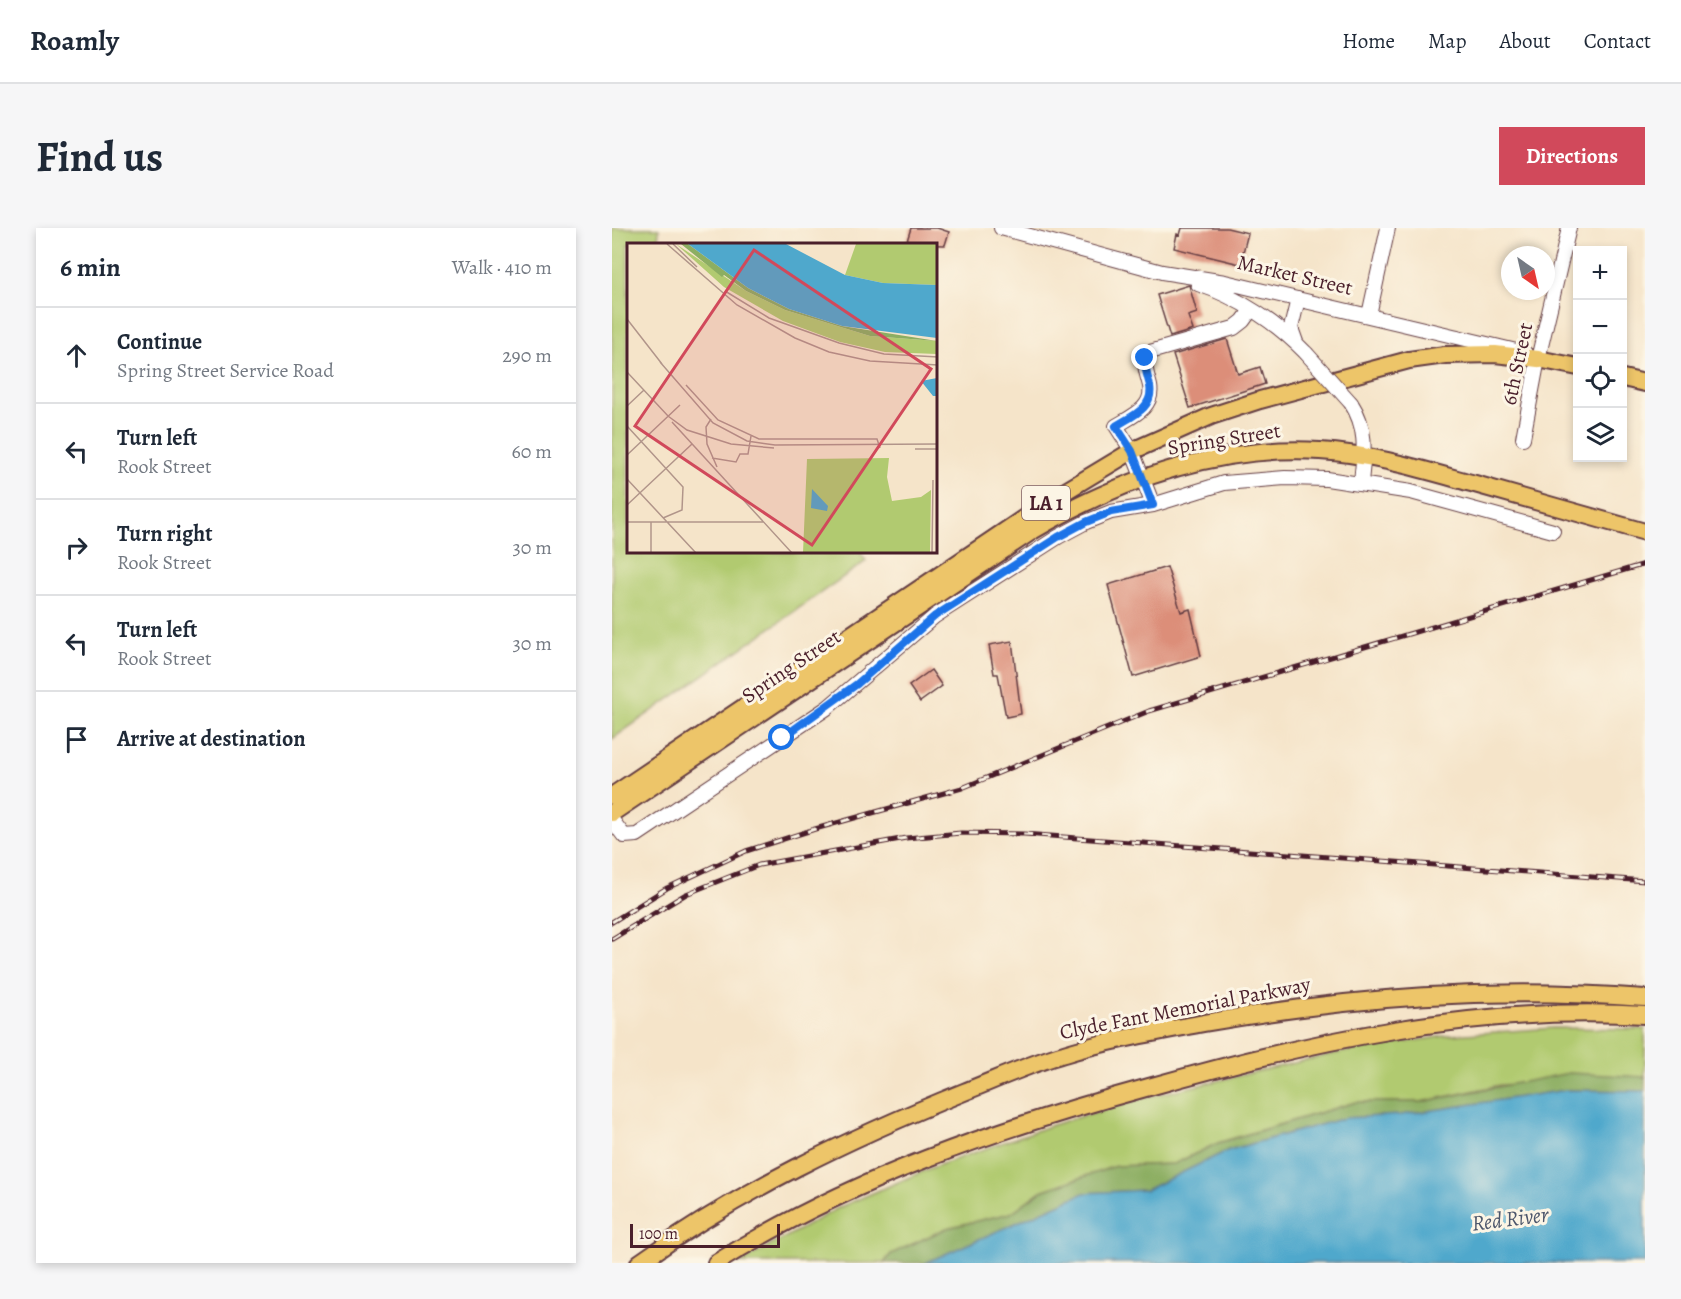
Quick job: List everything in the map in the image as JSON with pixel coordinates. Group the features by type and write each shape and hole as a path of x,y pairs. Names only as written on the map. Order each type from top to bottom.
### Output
{"main road":[{"name":"Spring Street","path":"612,796 1054,498 1132,451 1235,407 1409,360 1464,354 1538,359"},
{"name":"Market Street","path":"1538,359 1572,366"},
{"path":"1627,379 1645,383"},
{"name":"Spring Street","path":"612,813 1032,531 1091,499 1144,477 1190,465 1255,453 1319,451 1363,457 1428,471 1645,532"},
{"name":"Clyde Fant Memorial Parkway","path":"639,1263 720,1209 807,1162 930,1106 1065,1053 1241,1017 1394,996 1566,993 1645,998"},
{"path":"716,1263 785,1223 893,1172 1050,1116 1208,1070 1342,1038 1427,1024 1566,1013 1645,1015"}],"street":[{"name":"Market Street","path":"1001,228 1162,272 1225,282 1516,349 1538,359"},
{"path":"1369,315 1388,228"},
{"name":"6th Street","path":"1523,438 1538,359 1569,228"},
{"path":"1162,272 1209,288 1251,310 1302,348 1351,403 1363,425 1361,482"},
{"path":"1298,299 1291,328 1302,348"},
{"path":"1153,505 1132,451 1116,426 1139,412 1148,402 1150,388 1144,363 1146,356 1234,328 1244,321 1251,310"},
{"path":"612,820 624,836 637,835 826,708 935,616 1058,537 1111,512 1153,505 1224,483 1286,478 1361,482 1411,492 1553,531"}],"green space":[{"path":"612,228 659,228 658,243 627,243 627,554 861,554 866,561 612,739"},
{"path":"1553,1028 1645,1029 1645,1078 1500,1085 1421,1102 1356,1102 1218,1143 1174,1164 1116,1166 1041,1191 1011,1213 947,1228 891,1254 884,1263 739,1263 840,1207 931,1168 1052,1125 1143,1098 1337,1053 1451,1035"},
{"path":"1569,1073 1645,1077 1645,1091 1566,1090 1401,1115 1345,1118 1229,1150 1146,1190 1084,1193 925,1263 884,1263 891,1254 947,1228 1011,1213 1041,1191 1116,1166 1174,1164 1218,1143 1356,1102 1421,1102"}],"water":[{"name":"Red River","path":"1566,1090 1645,1091 1645,1263 925,1263 1084,1193 1146,1190 1229,1150 1345,1118 1401,1115"}],"building":[{"path":"911,228 937,228 949,232 945,245 906,243"},
{"path":"1182,228 1227,228 1248,233 1240,264 1174,248 1177,234 1180,235"},
{"path":"1189,285 1197,313 1188,316 1193,330 1170,337 1157,295"},
{"path":"1227,339 1238,374 1260,367 1265,384 1190,408 1173,355"},
{"path":"1167,567 1181,612 1190,609 1201,656 1133,677 1108,585"},
{"path":"1012,641 1021,714 1006,717 998,674 994,674 989,645"},
{"path":"931,670 942,686 920,702 909,686"}],"railway":[{"path":"612,922 667,888 746,851 815,829 962,788 1149,711 1645,564"},
{"path":"612,939 686,894 759,865 906,838 961,833 1024,834 1645,881"}],"route":[{"path":"782,738 857,684 935,616 1058,537 1111,512 1153,505 1132,451 1116,426 1139,412 1148,402 1150,388 1144,363 1145,358"}]}
